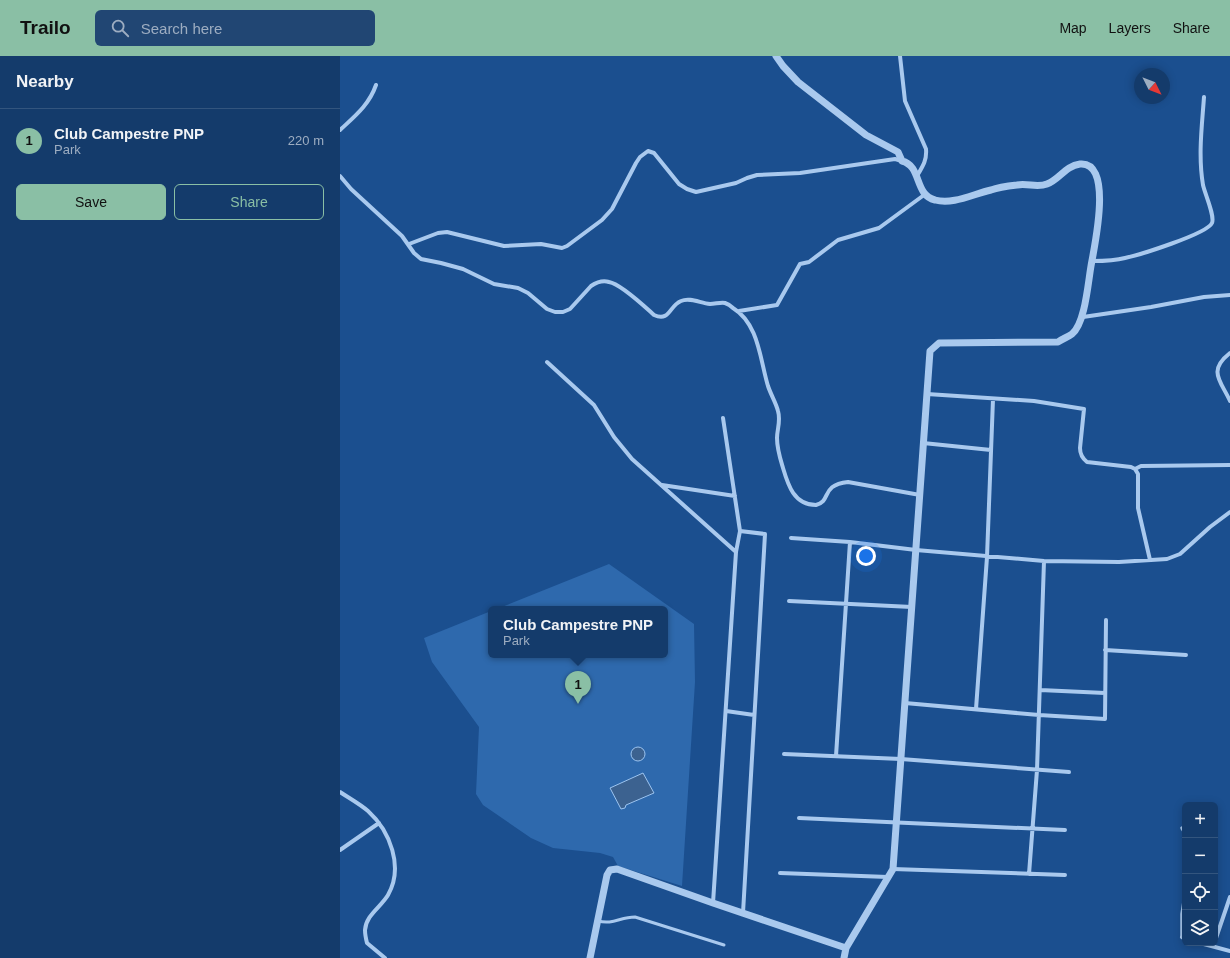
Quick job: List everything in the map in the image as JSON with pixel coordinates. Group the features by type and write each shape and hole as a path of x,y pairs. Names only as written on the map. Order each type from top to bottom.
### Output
{"street":[{"path":"776,56 798,82 866,135 898,152 902,161"},
{"path":"900,56 905,101 926,149 927,156 917,176"},
{"path":"340,130 364,107 373,94 376,85"},
{"path":"1092,261 1111,261 1140,254 1185,238 1208,228 1211,224 1212,215 1205,196 1201,171 1200,145 1204,96"},
{"path":"409,244 438,233 448,232 504,246 540,244 562,248 567,246 602,220 612,209 636,163 640,157 648,151 654,153 679,184 696,192 736,183 757,175 800,173 895,159 908,162 917,176 924,195 934,200 955,201 990,190 1013,185 1020,184 1037,186 1047,184 1055,180 1071,166 1083,164 1089,166 1095,173 1100,186 1100,195 1092,261 1083,317 1072,334 1058,342 939,343 930,351 893,869 846,948 844,958"},
{"path":"340,176 351,189 402,236 414,253 421,259 463,269 494,284 518,288 528,293 547,309 555,312 563,312 570,309 591,286 605,281 616,284 654,315 660,317 667,315 678,303 686,300 710,304 725,303 739,311 747,322 763,361 768,385 777,406 779,417 777,435 779,455 788,486 794,495 804,502 816,505 824,500 830,488 837,484 848,482 920,495"},
{"path":"739,311 777,305 800,264 809,262 838,240 879,228 924,195"},
{"path":"1083,317 1151,308 1204,297 1230,295"},
{"path":"1230,353 1219,364 1217,372 1218,378 1230,401"},
{"path":"547,362 594,405 614,437 632,459 736,552"},
{"path":"927,394 1034,401 1084,409 1080,448 1080,452 1084,460 1087,462 1131,467 1135,470 1138,477 1138,508 1150,560"},
{"path":"976,709 987,557 993,399"},
{"path":"713,903 736,552 740,531 723,418"},
{"path":"923,443 991,450"},
{"path":"1135,470 1141,466 1230,465"},
{"path":"661,485 735,496"},
{"path":"791,538 850,542 987,557 1044,561 1118,562 1167,559 1176,556 1230,512"},
{"path":"740,531 765,534 743,913"},
{"path":"836,756 850,542"},
{"path":"1029,874 1037,770 1044,561"},
{"path":"789,601 912,607"},
{"path":"905,703 1039,715 1105,718 1106,620"},
{"path":"1106,650 1186,655"},
{"path":"1040,690 1105,693"},
{"path":"726,711 754,715"},
{"path":"784,754 901,759 1069,772"},
{"path":"340,792 368,811 379,823 391,846 395,862 394,877 388,894 370,916 365,930 367,942 385,958"},
{"path":"799,818 1065,830"},
{"path":"340,850 379,823"},
{"path":"590,958 607,875 610,870 617,869 846,948"},
{"path":"893,869 1066,875"},
{"path":"780,873 888,877"},
{"path":"1218,932 1230,897"},
{"path":"1218,945 1230,951"}],"lane":[{"path":"598,921 607,923 627,917 635,917 724,944"}],"shaded area":[{"path":"609,564 694,624 695,682 682,886 618,866 613,857 600,853 553,848 531,838 483,805 476,794 479,727 432,662 424,638 488,612 488,658 668,658 668,606 504,606"},
{"path":"635,747 641,747 645,751 645,757 641,761 635,761 631,757 631,751"},
{"path":"643,773 654,793 626,805 625,808 621,809 610,788"}],"place":[{"name":"Club Campestre PNP","path":"578,704"}]}
